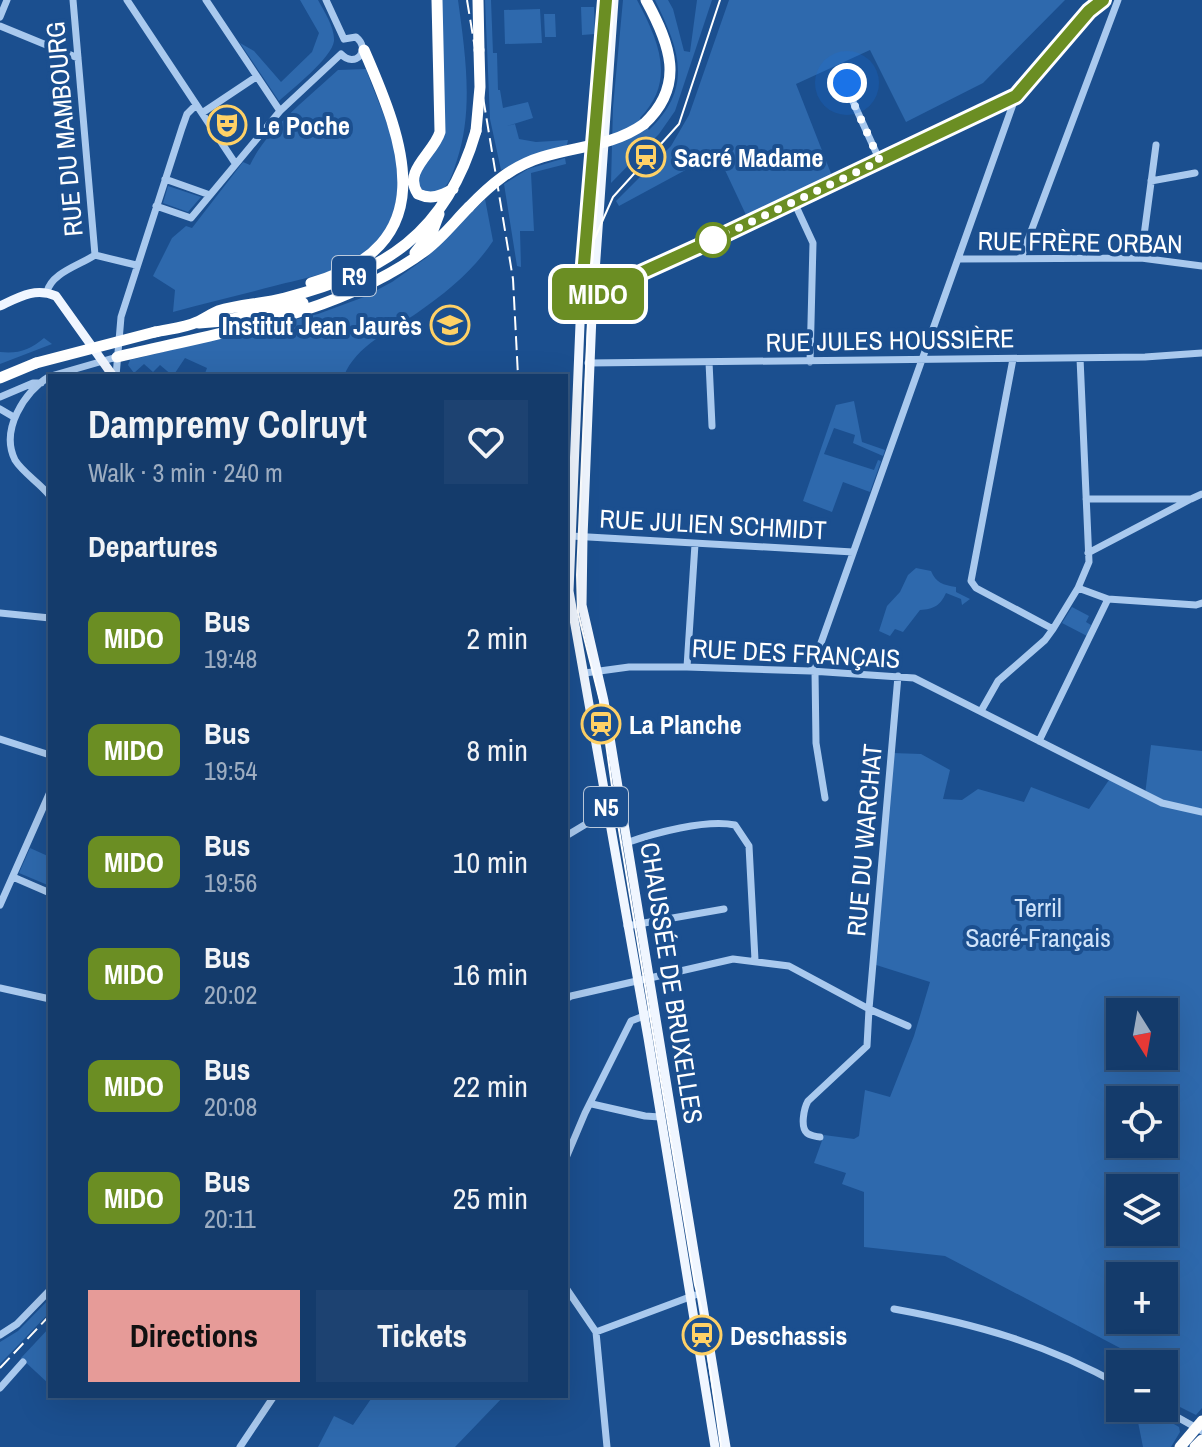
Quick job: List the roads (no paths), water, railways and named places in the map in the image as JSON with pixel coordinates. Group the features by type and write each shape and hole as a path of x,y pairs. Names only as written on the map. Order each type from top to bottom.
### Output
{"highway":[{"path":"437,0 440,132 436,143 416,169 413,184 418,194 433,198 455,186"},
{"name":"R9","path":"0,378 21,368 94,346 196,323 216,312 280,299 362,273 397,252 441,209 467,160 478,113 478,0"},
{"path":"117,357 289,314 364,287 426,250 486,189 516,168 543,156 606,142 644,124 664,98 670,72 666,43 646,0"},
{"path":"247,305 255,299 343,271 375,251 393,228 402,202 402,155 364,50"},
{"path":"410,260 433,230 441,209"},
{"path":"196,323 223,321 335,297"},
{"path":"1180,1447 1200,1426"},
{"path":"1195,1447 1202,1440"}],"main road":[{"name":"CHAUSSÉE DE BRUXELLES","path":"606,0 581,300 568,593 569,614 585,673 627,926 643,979"},
{"name":"CHAUSSÉE DE BRUXELLES","path":"614,0 589,363 583,537 584,612 599,672 639,924 643,979 703,1292 726,1447"},
{"path":"0,306 29,293 47,292 63,304 100,361 112,374"},
{"path":"569,614 584,612"},
{"name":"CHAUSSÉE DE BRUXELLES","path":"649,1014 660,1117 715,1447"}],"street":[{"path":"0,17 7,0"},
{"name":"RUE DU MAMBOURG","path":"73,0 95,255"},
{"path":"127,0 235,163"},
{"path":"206,0 280,111"},
{"path":"326,0 344,39"},
{"path":"825,798 816,743 813,671 853,552 1016,96 1089,11 1103,0"},
{"path":"1021,258 1118,0"},
{"path":"0,26 78,58"},
{"path":"356,37 362,42 364,50 360,57 345,59 340,44 344,39 356,37"},
{"path":"156,206 191,218 280,111 341,54"},
{"path":"202,113 256,77"},
{"path":"847,83 880,161"},
{"path":"581,300 1016,96"},
{"path":"114,374 121,317 136,265 187,114 196,105"},
{"path":"1141,258 1156,145"},
{"path":"1151,181 1195,173"},
{"path":"165,179 210,195"},
{"path":"794,202 813,243 810,362"},
{"path":"47,292 55,278 95,255 136,265"},
{"name":"RUE FRÈRE ORBAN","path":"958,259 1141,258 1202,266"},
{"name":"RUE JULES HOUSSIÈRE","path":"578,362 1172,357 1202,353"},
{"path":"57,374 117,357"},
{"path":"981,711 998,681 1045,640 1053,629 1078,588 1089,562 1080,358"},
{"path":"1013,359 971,581 976,588 1053,629"},
{"path":"709,362 712,426"},
{"path":"48,378 12,416 9,434 15,461 48,494"},
{"path":"0,397 33,383 41,383"},
{"path":"0,409 12,416"},
{"path":"1088,553 1202,494"},
{"path":"1086,499 1191,499"},
{"name":"RUE JULIEN SCHMIDT","path":"571,536 853,552"},
{"path":"687,667 695,544"},
{"path":"1078,588 1108,599 1202,603"},
{"path":"1039,741 1108,599"},
{"path":"0,613 48,618"},
{"name":"RUE DES FRANÇAIS","path":"585,673 629,667 687,667 914,678 1162,803 1202,812"},
{"name":"RUE DU WARCHAT","path":"820,1137 808,1134 804,1129 805,1106 867,1046 898,676"},
{"path":"0,739 48,754"},
{"path":"0,905 48,797"},
{"path":"568,835 606,812 621,810"},
{"path":"626,843 721,822 735,825 749,846 755,960"},
{"path":"13,877 48,892"},
{"path":"627,926 724,909"},
{"path":"568,998 733,959 755,960 789,966 908,1026"},
{"path":"0,988 48,999"},
{"path":"568,1153 631,1021 649,1014"},
{"path":"592,1104 660,1117"},
{"path":"568,1291 596,1332 607,1447"},
{"path":"0,1335 17,1324 48,1292"},
{"path":"596,1332 703,1292"},
{"path":"894,1309 962,1321 1024,1340 1106,1376"},
{"path":"0,1388 23,1362"},
{"path":"240,1447 273,1398"},
{"path":"1178,1416 1200,1426"}],"tram line":[{"path":"720,0 679,124 613,197 594,240 577,575 578,613 600,701 614,800 701,1307 721,1447"}],"railway":[{"path":"467,0 513,279 518,374"},
{"path":"0,1368 48,1317"}],"place":[{"name":"Le Poche","path":"227,125"},
{"name":"Sacré Madame","path":"646,157"},
{"name":"Institut Jean Jaurès","path":"450,325"},
{"name":"La Planche","path":"601,724"},
{"name":"Deschassis","path":"702,1335"}],"park label":[{"name":"Terril Sacré-Français","path":"1038,922"}]}
